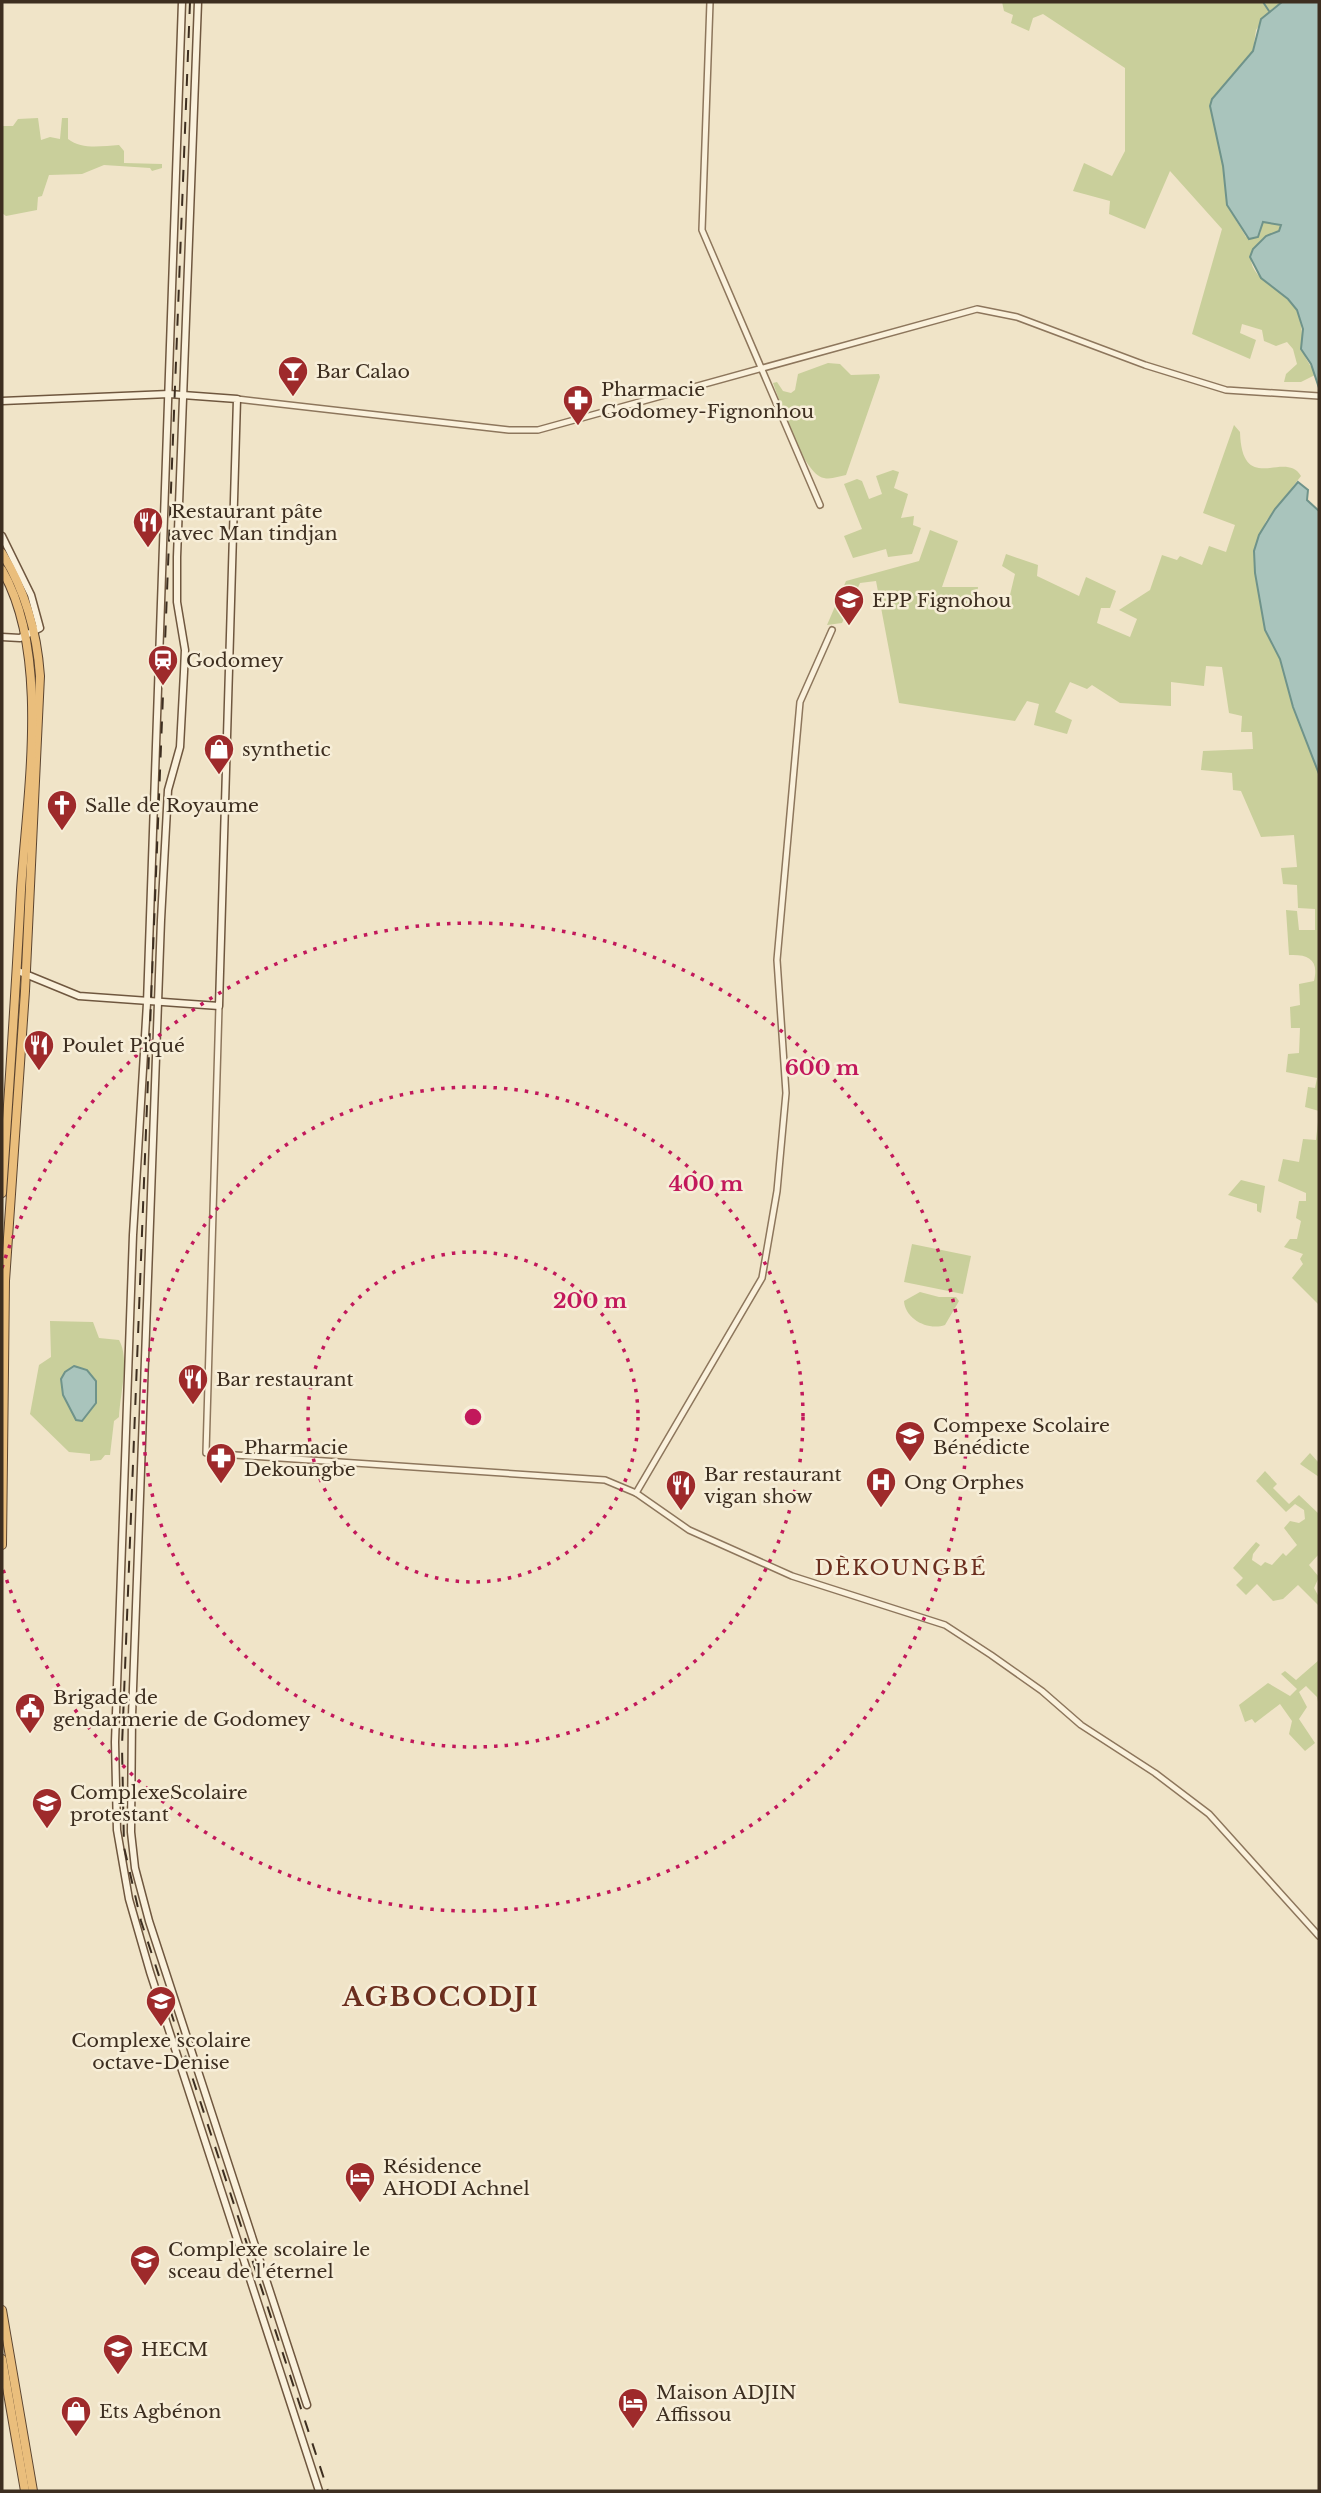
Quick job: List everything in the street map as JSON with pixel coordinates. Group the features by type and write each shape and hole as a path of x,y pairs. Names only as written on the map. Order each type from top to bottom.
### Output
{"highway":[{"path":"2,553 22,593 34,631 22,973 5,1282 2,1545"},
{"path":"2,570 34,631"},
{"path":"2,1193 22,973"},
{"path":"2,2310 33,2491"},
{"path":"2,2358 25,2491"}],"main road":[{"path":"182,2 146,1003 133,1235 115,1742 117,1830 129,1899 150,1972 319,2491"},
{"path":"198,2 177,602 183,637 184,672 180,747 168,790 158,1003 144,1450 132,1716 131,1832 135,1868 149,1921 307,2405"},
{"path":"2,401 169,394 237,399 219,1006 146,1003 79,996 22,973"},
{"path":"2,536 31,595 34,631 2,637"}],"street":[{"path":"710,2 702,230 820,505"},
{"path":"237,399 523,431 557,426 987,308 1226,390 1319,396"},
{"path":"636,1493 762,1279 777,1191 786,1093 777,960 800,702 832,630"},
{"path":"219,1006 206,1453 605,1479 636,1493 690,1530 792,1576 944,1625 1042,1690 1091,1733 1156,1773 1209,1814 1319,1936"}],"green space":[{"path":"1002,2 1282,2 1269,11 1256,30 1253,51 1212,99 1210,106 1223,166 1227,205 1246,237 1253,239 1260,234 1263,222 1281,225 1279,231 1262,239 1253,249 1253,267 1257,274 1286,297 1296,309 1301,322 1305,356 1315,375 1301,382 1284,382 1286,374 1297,364 1293,349 1287,342 1276,346 1264,341 1262,330 1242,324 1240,333 1256,340 1250,359 1192,334 1222,229 1170,171 1145,229 1109,214 1110,201 1073,191 1084,163 1112,176 1125,151 1125,68 1043,14 1033,18 1029,31 1011,23 1013,15 1004,11"},
{"path":"38,118 41,140 50,137 60,139 62,118 68,118 68,139 79,145 119,145 124,151 124,163 162,164 162,168 152,171 150,168 104,165 82,174 49,175 42,196 38,197 37,210 6,216 2,213 2,126 13,126 18,119"},
{"path":"828,363 840,364 851,375 879,374 880,377 846,475 829,479 816,474 801,452 773,383 777,382 783,391 791,393 795,390 798,374"},
{"path":"1234,425 1240,432 1248,462 1256,467 1294,469 1301,476 1266,521 1254,551 1265,629 1280,659 1293,707 1319,774 1319,1111 1305,1107 1308,1087 1315,1088 1317,1078 1286,1072 1288,1054 1299,1053 1300,1028 1291,1028 1290,1007 1300,1005 1299,984 1314,981 1315,974 1314,963 1307,957 1289,955 1286,910 1297,911 1299,930 1315,930 1315,909 1298,908 1297,885 1283,884 1281,868 1297,867 1294,835 1261,837 1241,791 1233,790 1232,773 1201,770 1203,751 1253,749 1252,732 1241,732 1242,716 1229,713 1222,667 1206,666 1204,686 1171,682 1171,706 1120,703 1092,685 1087,689 1070,682 1055,712 1072,720 1067,734 1034,725 1039,704 1027,701 1015,721 899,703 876,581 860,583 842,623 827,625 846,581 919,561 930,530 958,541 942,587 978,587 976,604 990,604 994,596 1009,599 1015,574 1002,566 1006,554 1038,565 1037,576 1079,596 1086,577 1116,591 1110,608 1101,608 1097,623 1130,637 1137,619 1119,610 1150,590 1162,555 1177,560 1180,556 1202,565 1209,546 1226,552 1235,525 1203,513"},
{"path":"893,470 899,472 894,488 908,494 901,518 914,516 913,525 921,528 912,554 888,557 886,549 853,558 844,536 862,529 844,484 857,479 862,481 869,499 882,494 876,476"},
{"path":"1319,1113 1319,1305 1292,1278 1303,1264 1300,1259 1303,1254 1284,1247 1290,1239 1297,1239 1301,1221 1296,1218 1299,1201 1306,1201 1306,1193 1278,1181 1283,1159 1299,1162 1303,1139 1316,1140"},
{"path":"1241,1180 1265,1186 1261,1213 1257,1211 1257,1204 1228,1195"},
{"path":"912,1244 971,1256 963,1294 904,1282"},
{"path":"920,1292 939,1297 956,1297 959,1301 945,1325 925,1325 908,1313 904,1301"},
{"path":"50,1321 93,1322 99,1338 119,1340 124,1367 119,1417 114,1421 110,1455 105,1455 101,1460 90,1461 90,1454 69,1452 30,1414 39,1365 51,1357","holes":["74,1366 96,1381 96,1403 82,1421 76,1420 63,1395 61,1379 65,1372"]},
{"path":"1310,1453 1319,1463 1319,1477 1300,1464"},
{"path":"1265,1471 1277,1484 1273,1488 1289,1504 1299,1495 1319,1514 1319,1554 1309,1565 1319,1577 1314,1588 1319,1597 1318,1605 1298,1585 1283,1599 1273,1601 1257,1584 1246,1595 1236,1585 1243,1578 1233,1568 1256,1542 1260,1545 1252,1560 1261,1566 1265,1562 1272,1565 1283,1553 1286,1556 1297,1545 1284,1528 1290,1521 1299,1523 1305,1519 1304,1510 1295,1504 1286,1512 1256,1481"},
{"path":"1319,1660 1319,1707 1317,1697 1306,1686 1299,1692 1307,1707 1299,1719 1315,1743 1305,1751 1289,1734 1292,1721 1280,1704 1255,1723 1252,1719 1245,1722 1239,1705 1268,1683 1290,1696 1297,1689 1281,1674 1285,1671 1296,1680"}],"water":[{"path":"1282,2 1319,2 1319,388 1311,364 1301,349 1303,329 1297,310 1288,299 1261,278 1250,257 1253,249 1266,236 1279,231 1281,225 1263,222 1258,237 1249,239 1227,205 1223,166 1210,106 1212,99 1253,51 1261,19"},
{"path":"1298,482 1308,490 1307,500 1319,511 1319,774 1293,707 1280,659 1265,630 1255,573 1254,551 1259,535 1275,509"},
{"path":"74,1366 87,1370 96,1381 96,1403 82,1421 76,1420 63,1395 61,1379 65,1372"}],"waterway":[{"path":"1263,2 1269,11"}],"railway":[{"path":"190,2 122,1746 124,1847 141,1921 328,2491"}],"place":[{"name":"Bar Calao","path":"293,398"},
{"name":"Pharmacie Godomey-Fignonhou","path":"578,427"},
{"name":"Restaurant pâte avec Man tindjan","path":"148,549"},
{"name":"EPP Fignohou","path":"849,627"},
{"name":"Godomey","path":"163,687"},
{"name":"synthetic","path":"219,776"},
{"name":"Salle de Royaume","path":"62,832"},
{"name":"Poulet Piqué","path":"39,1072"},
{"name":"Bar restaurant","path":"193,1406"},
{"name":"Compexe Scolaire Bénédicte","path":"910,1463"},
{"name":"Pharmacie Dekoungbe","path":"221,1485"},
{"name":"Ong Orphes","path":"881,1509"},
{"name":"Bar restaurant vigan show","path":"681,1512"},
{"name":"Brigade de gendarmerie de Godomey","path":"30,1735"},
{"name":"ComplexeScolaire protestant","path":"47,1830"},
{"name":"Complexe scolaire octave-Denise","path":"161,2028"},
{"name":"Résidence AHODI Achnel","path":"360,2204"},
{"name":"Complexe scolaire le sceau de l'éternel","path":"145,2287"},
{"name":"HECM","path":"118,2376"},
{"name":"Maison ADJIN Affissou","path":"633,2430"},
{"name":"Ets Agbénon","path":"76,2438"}],"district":[{"name":"DÈKOUNGBÉ","path":"901,1568"},
{"name":"AGBOCODJI","path":"441,1997"}]}
